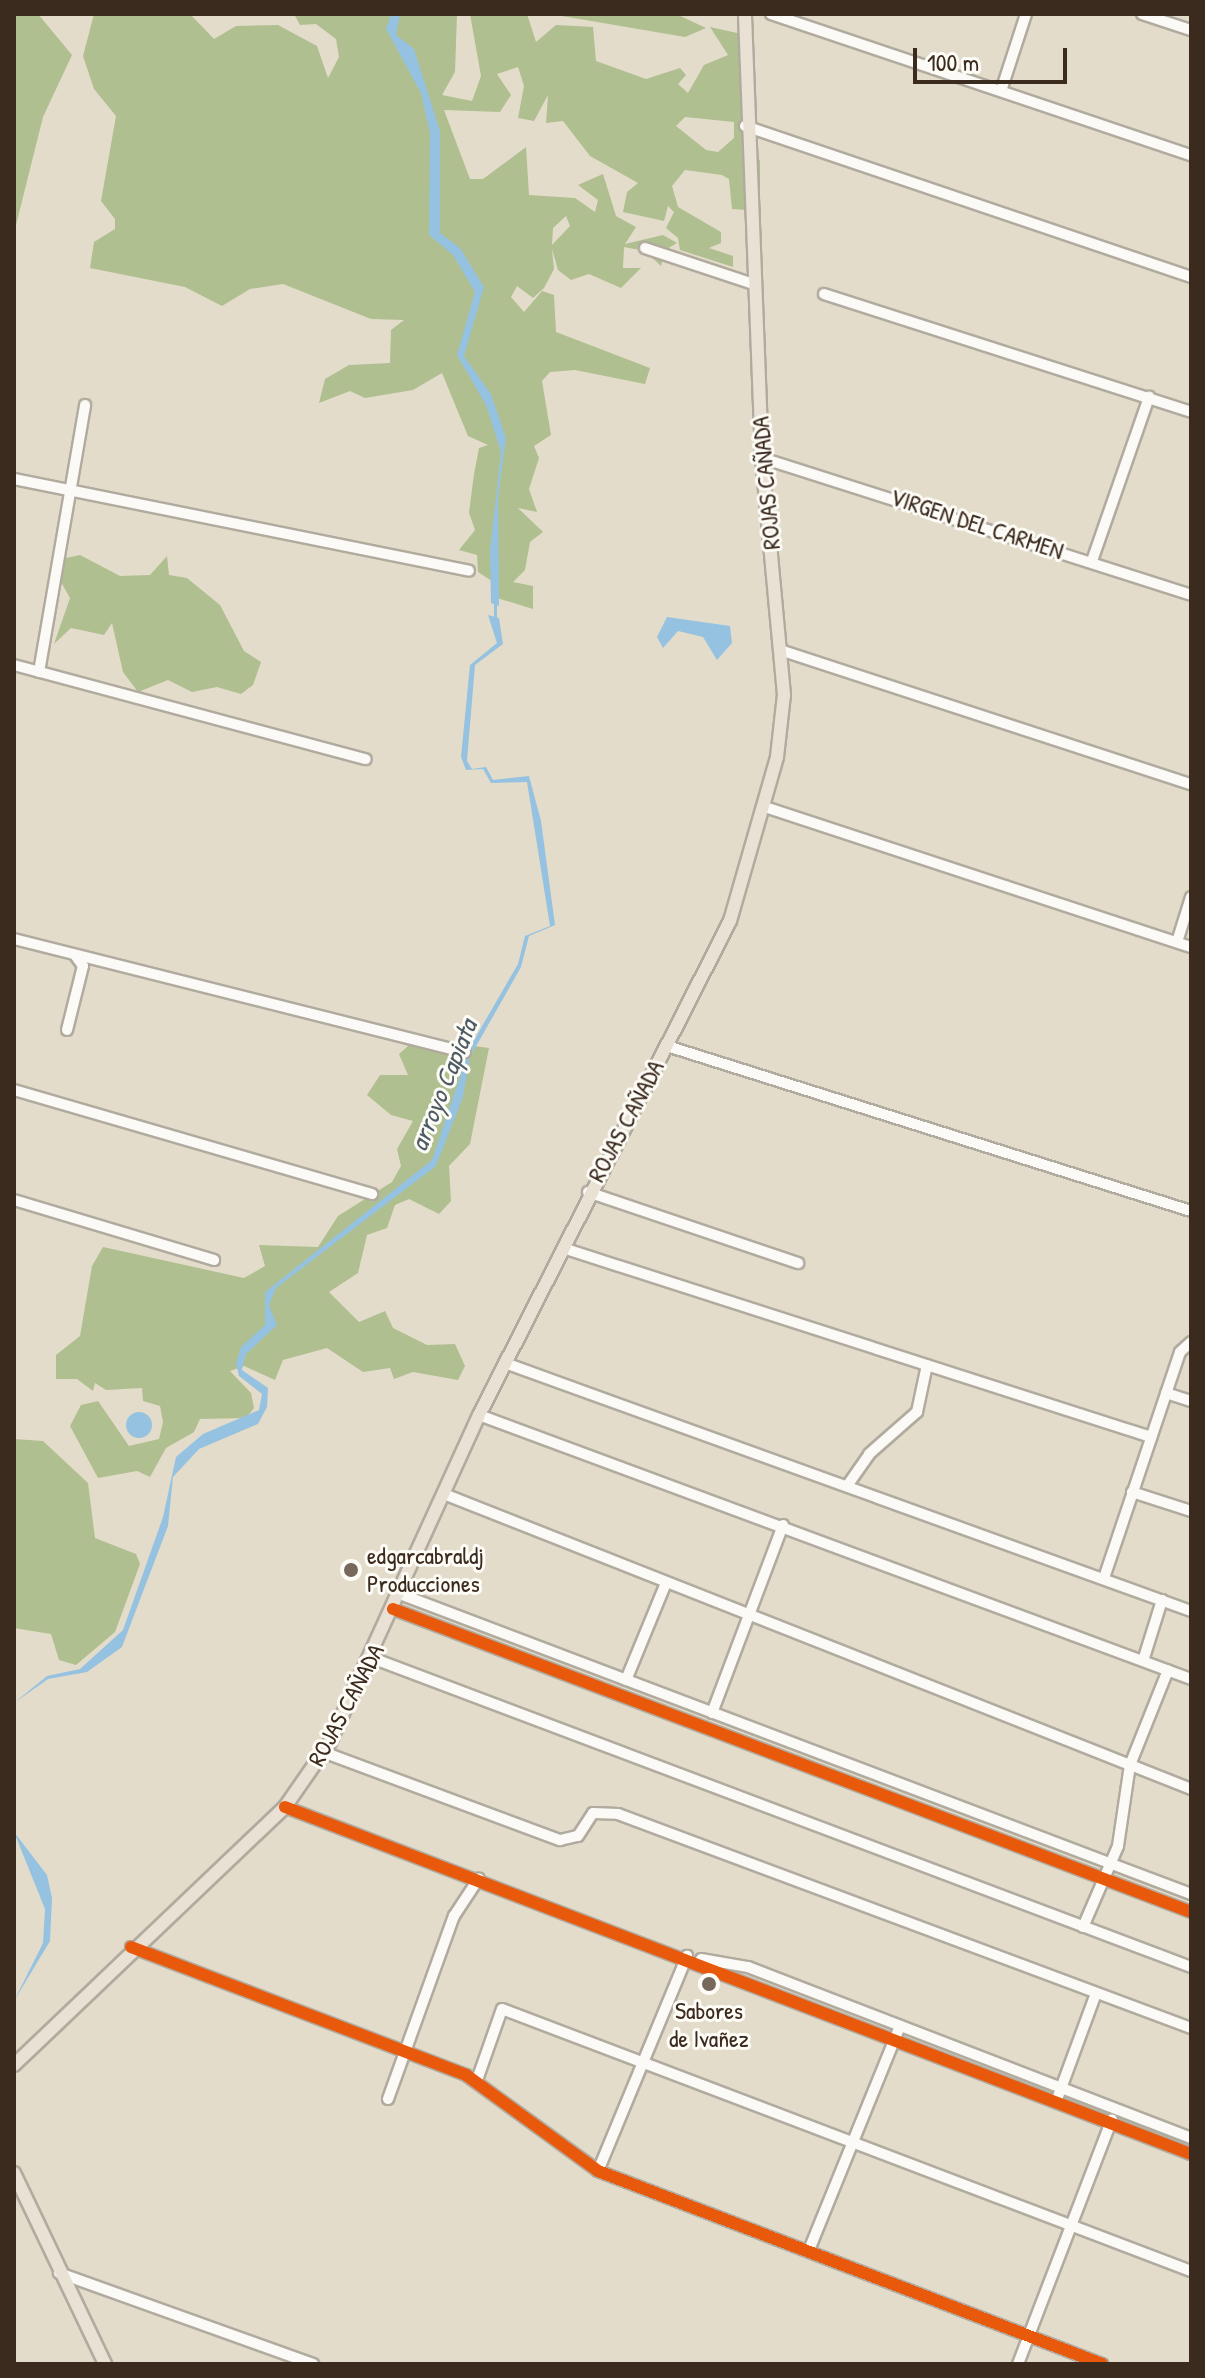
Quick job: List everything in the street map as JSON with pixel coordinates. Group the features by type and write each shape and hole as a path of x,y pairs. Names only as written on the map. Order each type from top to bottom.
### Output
{"main road":[{"name":"ROJAS CAÑADA","path":"14,2065 131,1947 285,1807 323,1752 372,1658 479,1415 588,1192 730,921 765,807 782,723 783,651 762,458 745,126 745,14"},
{"path":"14,2173 80,2319 105,2364"},
{"path":"80,2319 94,2364"}],"street":[{"path":"771,14 1191,155"},
{"path":"1001,91 1026,14"},
{"path":"1142,14 1191,30"},
{"path":"745,126 1191,277"},
{"path":"645,248 753,284"},
{"path":"824,294 1191,412"},
{"path":"1092,561 1149,397"},
{"path":"39,672 85,405"},
{"name":"VIRGEN DEL CARMEN","path":"762,458 1191,595"},
{"path":"14,479 469,571"},
{"path":"783,651 1191,784"},
{"path":"14,665 366,759"},
{"path":"765,807 1191,947"},
{"path":"1177,942 1191,897"},
{"path":"14,939 465,1052"},
{"path":"67,1030 83,966 75,955"},
{"path":"667,1046 1191,1211"},
{"path":"14,1090 372,1194"},
{"path":"588,1192 798,1263"},
{"path":"14,1200 214,1260"},
{"path":"563,1248 1151,1437"},
{"path":"1104,1578 1166,1393 1191,1342"},
{"path":"505,1363 1191,1611"},
{"path":"847,1486 869,1454 917,1412 927,1365"},
{"path":"1166,1393 1191,1401"},
{"path":"479,1415 783,1525 1191,1679"},
{"path":"1132,1492 1191,1511"},
{"path":"444,1494 1191,1789"},
{"path":"712,1713 783,1525"},
{"path":"626,1680 666,1583"},
{"path":"400,1594 1191,1894"},
{"path":"1143,1661 1162,1600"},
{"path":"393,1609 1191,1912"},
{"path":"372,1658 1191,1967"},
{"path":"1083,1927 1110,1864 1130,1765 1168,1670"},
{"path":"323,1752 560,1840 578,1836 593,1813 618,1814 1191,2028"},
{"path":"285,1807 687,1956 893,2041 1191,2154"},
{"path":"388,2099 409,2049 454,1916 479,1878"},
{"path":"131,1947 409,2049 477,2080 598,2171 1102,2364"},
{"path":"687,1956 748,1967 1191,2138"},
{"path":"598,2171 687,1956"},
{"path":"1056,2102 1096,1993"},
{"path":"477,2080 502,2009 1191,2271"},
{"path":"809,2250 900,2026"},
{"path":"1018,2364 1116,2109"},
{"path":"59,2273 313,2364"}],"green space":[{"path":"14,14 38,14 72,55 43,117 14,233"},
{"path":"94,14 190,14 214,39 236,26 278,25 317,46 328,78 339,57 336,39 316,24 300,25 294,14 457,14 455,72 442,95 472,101 481,76 470,14 527,14 536,42 556,25 593,27 596,61 646,79 680,68 686,75 678,84 688,93 704,65 728,55 710,27 746,35 755,56 755,117 746,135 760,161 760,211 732,209 729,179 722,175 685,170 672,186 678,207 721,232 721,243 709,248 733,256 733,267 680,250 678,238 666,228 674,212 668,206 664,221 623,212 627,192 638,183 590,156 563,121 546,123 548,95 534,121 518,118 524,86 518,67 497,74 511,95 500,112 444,110 470,179 483,179 526,147 529,195 575,198 595,212 598,200 578,185 603,174 616,216 636,227 625,244 663,235 677,243 665,250 661,266 645,251 624,247 623,268 641,268 621,288 589,274 571,280 558,270 552,249 554,269 544,288 533,298 517,286 511,297 524,312 542,291 554,295 556,332 650,368 645,384 575,370 550,372 542,381 551,435 534,446 539,458 529,489 537,512 518,508 543,532 530,542 525,570 513,582 533,586 533,609 497,598 498,585 478,572 477,555 459,550 475,530 469,513 474,474 479,448 488,445 468,436 442,373 413,390 365,398 350,391 319,403 325,379 349,365 390,363 391,330 404,320 371,319 283,284 250,289 222,306 185,287 90,268 94,242 115,229 115,219 101,201 116,116 94,89 83,56","holes":["685,117 734,122 734,138 718,152 706,150 676,126","566,216 570,226 552,245 553,228"]},
{"path":"550,14 676,14 706,28 685,37"},
{"path":"80,555 120,576 150,575 167,556 169,575 187,578 220,605 244,651 261,662 253,685 241,694 217,687 192,692 168,680 138,692 123,672 112,623 104,635 71,628 54,644 70,598 57,575 66,558"},
{"path":"417,1038 489,1048 470,1144 449,1166 451,1201 439,1214 409,1199 395,1205 387,1228 367,1235 358,1273 329,1292 359,1322 385,1311 393,1328 427,1345 455,1344 465,1366 458,1380 413,1372 394,1379 390,1368 363,1372 327,1348 283,1360 275,1380 244,1366 230,1371 251,1393 254,1408 246,1418 200,1419 194,1432 166,1448 150,1477 137,1471 98,1478 70,1426 81,1405 98,1401 129,1446 159,1439 163,1422 160,1406 143,1401 142,1388 106,1390 95,1383 93,1391 77,1379 56,1379 56,1355 80,1336 92,1266 103,1247 244,1278 265,1266 259,1245 318,1247 338,1216 392,1182 401,1166 397,1149 413,1121 391,1115 367,1095 380,1075 408,1075 399,1054"},
{"path":"14,1439 43,1441 88,1483 95,1538 136,1554 140,1564 115,1632 76,1665 59,1660 51,1634 14,1628"}],"water":[{"path":"391,14 400,14 396,35 414,49 440,131 440,233 460,248 484,287 464,356 491,394 506,438 498,497 499,606 491,603 490,550 501,452 486,405 457,355 475,292 453,255 429,235 430,133 421,93 386,29"},
{"path":"488,615 499,618 503,644 475,665 467,761 472,769 486,767 493,780 529,776 541,821 555,925 529,936 521,967 470,1057 463,1097 436,1166 276,1288 269,1305 277,1325 246,1354 242,1370 268,1388 267,1407 258,1424 199,1449 173,1477 168,1526 122,1647 87,1672 48,1679 14,1703 47,1676 80,1669 123,1630 163,1517 176,1457 203,1434 259,1410 262,1394 239,1376 236,1364 241,1347 265,1325 265,1292 432,1160 470,1047 518,964 525,936 550,926 527,782 491,783 483,769 466,770 461,757 470,665 497,643"},
{"path":"667,617 730,626 732,643 717,660 703,637 678,631 663,648 657,637"},
{"path":"139,1412 148,1416 152,1425 148,1434 139,1438 130,1434 126,1425 130,1416"},
{"path":"14,1832 47,1875 52,1898 50,1941 14,2001 43,1943 45,1909"}],"waterway":[{"name":"arroyo Capiata","path":"495,601 495,617"}],"cycle path":[{"path":"393,1609 1191,1912"},
{"path":"285,1807 1191,2154"},
{"path":"131,1947 466,2075 598,2171 1102,2364"}],"place":[{"name":"edgarcabraldj Producciones","path":"351,1570"},
{"name":"Sabores de Ivañez","path":"709,1984"}]}
